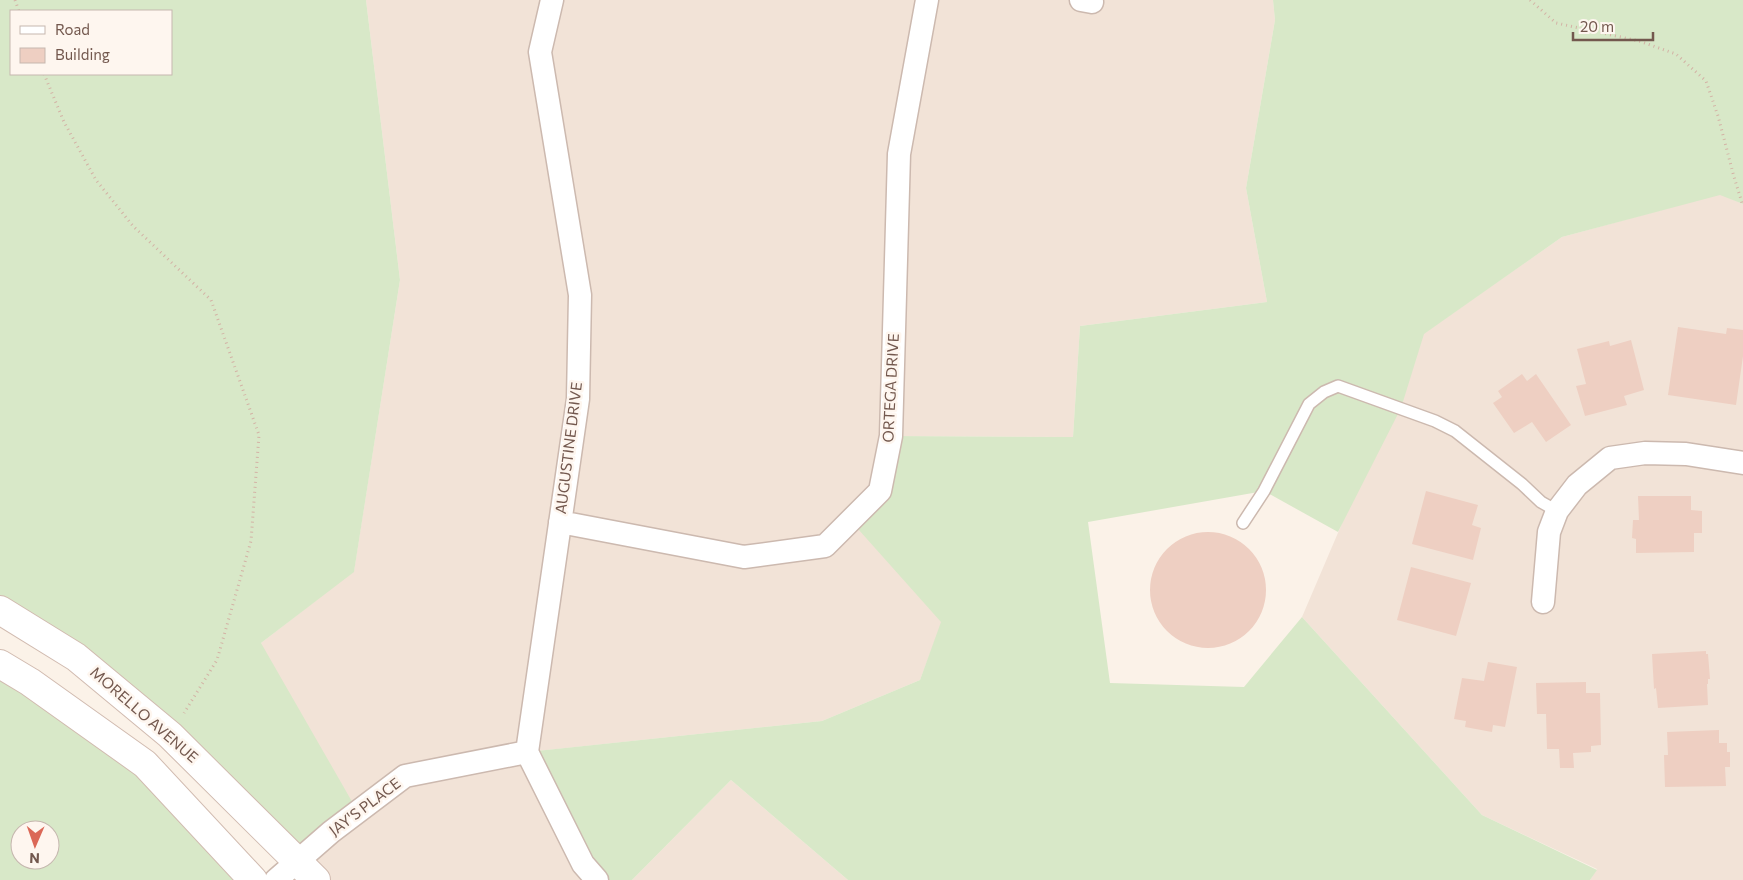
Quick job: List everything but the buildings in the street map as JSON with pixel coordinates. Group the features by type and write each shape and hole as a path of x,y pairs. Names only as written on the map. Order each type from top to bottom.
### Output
{"street":[{"name":"AUGUSTINE DRIVE","path":"528,752 578,399 580,294 540,52 552,0"},
{"name":"ORTEGA DRIVE","path":"560,522 744,557 825,546 880,491 891,436 899,154 927,0"},
{"path":"1543,602 1549,532 1557,511 1577,485 1610,458 1645,452 1678,454 1743,463"},
{"name":"MORELLO AVENUE","path":"0,610 76,657 170,735 307,871"},
{"path":"0,664 30,682 145,764 253,880"},
{"path":"528,752 583,864 597,880"},
{"name":"JAY'S PLACE","path":"276,880 307,871 331,832 405,776 528,752"}],"lane":[{"path":"1243,523 1264,491 1309,404 1324,392 1338,386 1435,421 1455,431 1515,478 1540,502 1557,511"}],"path":[{"path":"1530,0 1556,23 1639,41 1676,54 1706,81 1718,116 1743,206"},
{"path":"44,75 64,122 96,180 133,226 211,300 259,435 252,541 217,660 170,735"}],"shaded area":[{"path":"366,0 1273,0 1275,20 1246,188 1267,302 1080,326 1073,437 891,436 880,491 851,520 942,622 920,680 822,721 528,752 597,880 317,880 261,643 354,571 400,280"},
{"path":"1720,194 1743,204 1743,880 1590,880 1597,869 1482,815 1302,617 1423,334 1562,237"},
{"path":"731,780 848,880 632,880"}],"green space":[{"path":"0,0 366,0 400,280 354,572 261,643 358,812 294,859 170,735 0,610"},
{"path":"1273,0 1743,0 1743,204 1720,195 1562,237 1424,334 1401,408 1338,532 1264,491 1088,522 1110,683 1244,687 1302,617 1482,815 1597,870 1590,880 848,880 731,780 632,880 597,880 527,752 822,721 920,680 941,622 850,520 880,491 891,436 1073,437 1080,326 1267,302 1246,188 1275,20"},
{"path":"0,664 145,764 253,880 0,880"}]}
